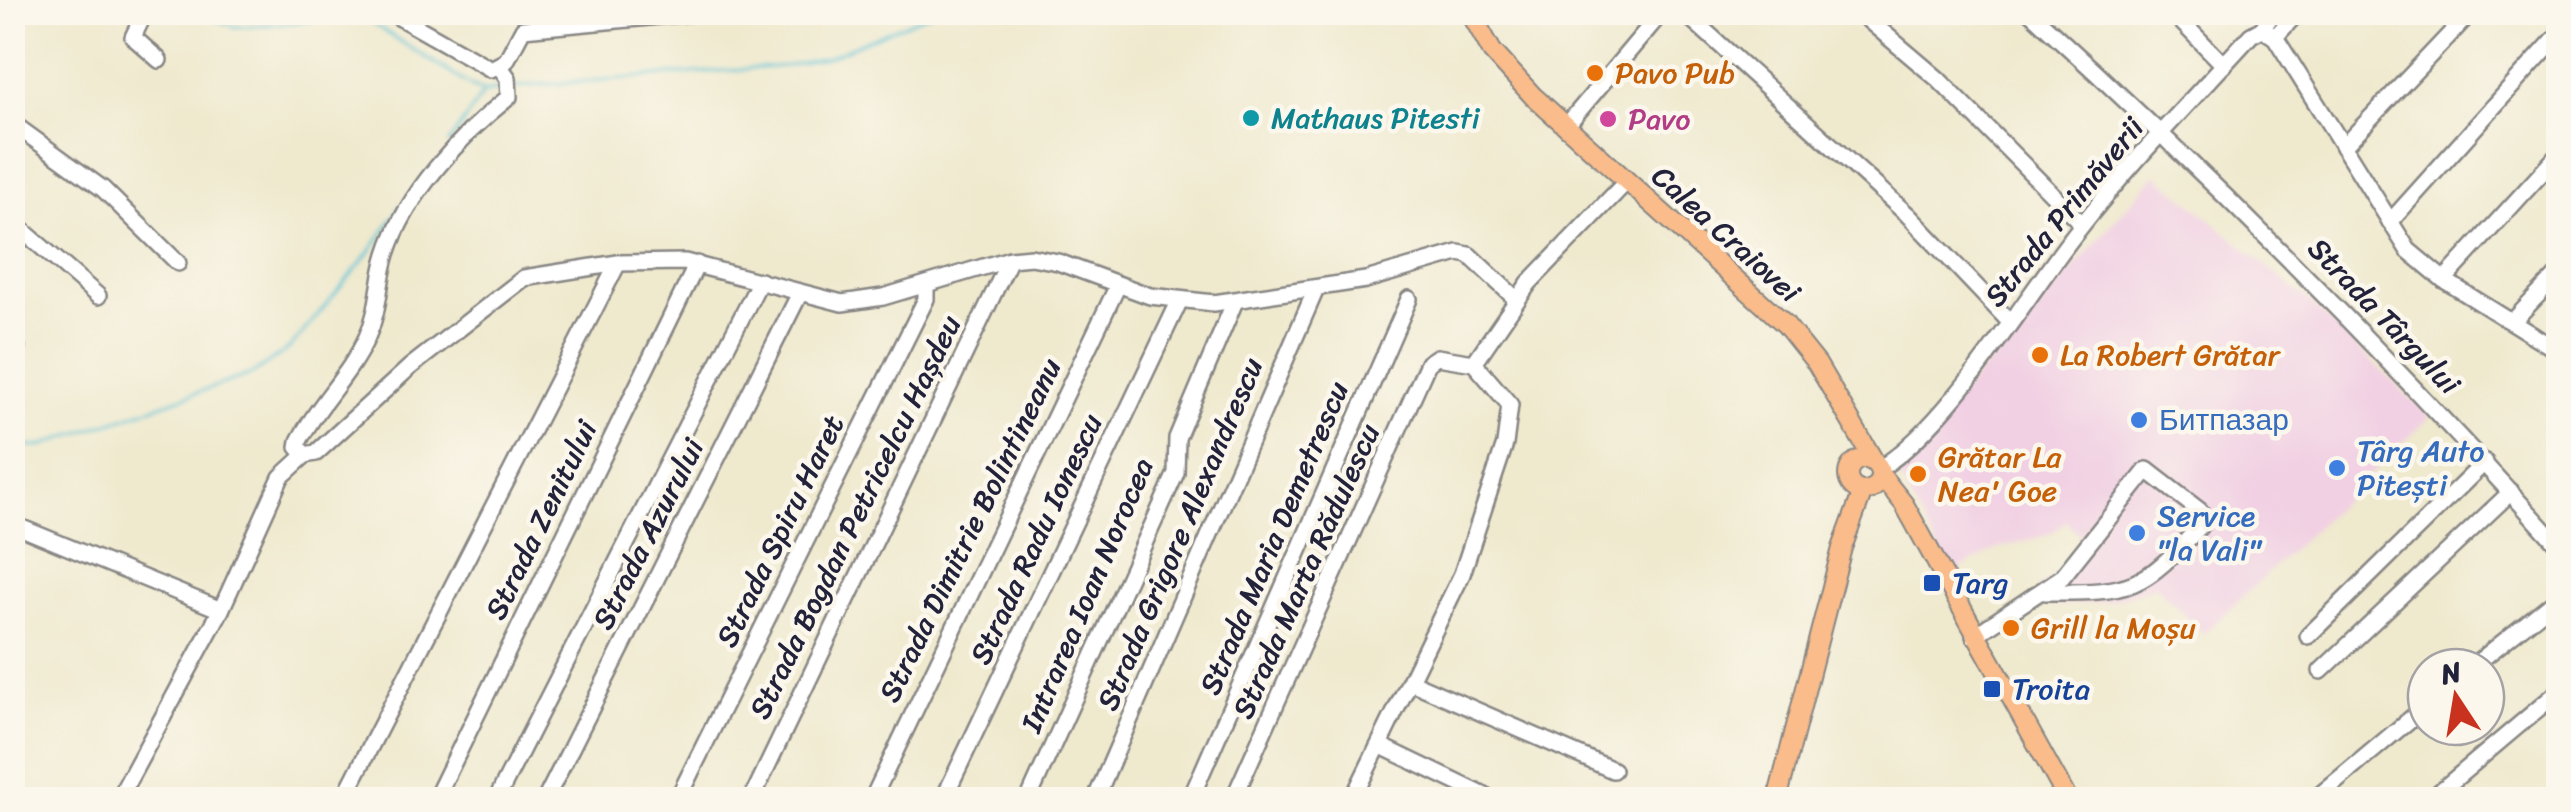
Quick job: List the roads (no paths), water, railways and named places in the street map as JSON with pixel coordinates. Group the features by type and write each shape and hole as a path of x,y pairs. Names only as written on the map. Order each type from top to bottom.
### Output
{"main road":[{"name":"Calea Craiovei","path":"1470,12 1508,72 1785,324 1817,364 1848,421 1867,477 1842,548 1777,800"},
{"name":"Calea Craiovei","path":"1848,421 1867,477"},
{"path":"1867,477 1904,504 2068,800"}],"street":[{"path":"146,12 134,37 159,60"},
{"path":"390,12 506,79"},
{"path":"305,456 298,447 299,440 351,365 380,308 386,257 400,222 506,79 518,34 534,27 702,12"},
{"path":"1566,126 1662,12"},
{"path":"1684,12 1908,216 2010,322"},
{"path":"1859,12 1938,79 2082,224"},
{"name":"Strada Târgului","path":"2030,12 2162,134 2408,378 2558,544"},
{"path":"2172,12 2224,65"},
{"path":"2274,12 2268,33 2408,250 2444,280 2558,351"},
{"name":"Strada Primăverii","path":"1867,477 1904,454 2010,322 2082,224 2224,65 2298,12"},
{"path":"2343,147 2471,12"},
{"path":"2390,222 2558,35"},
{"path":"12,123 103,189 178,263"},
{"path":"2444,280 2558,155"},
{"path":"1352,800 1462,574 1510,417 1510,405 1474,364 1516,299 1628,181"},
{"path":"12,221 98,296"},
{"path":"128,800 123,793 126,785 221,610 281,477 305,456 316,453 410,367 524,278 618,263 697,264 842,303 1031,256 1179,302 1235,301 1316,290 1458,253 1469,255 1516,299"},
{"name":"Strada Bogdan Petricelcu Hașdeu","path":"750,800 1010,259"},
{"path":"343,800 618,263"},
{"name":"Strada Zenitului","path":"434,800 697,264"},
{"path":"2513,321 2558,274"},
{"path":"496,800 760,280"},
{"name":"Strada Dimitrie Bolintineanu","path":"872,800 1118,284"},
{"name":"Strada Spiru Haret","path":"677,800 926,298 926,285"},
{"name":"Strada Grigore Alexandrescu","path":"1096,800 1316,290"},
{"name":"Strada Azurului","path":"545,800 800,294"},
{"name":"Strada Maria Demetrescu","path":"1190,800 1409,299"},
{"name":"Intrarea Ioan Norocea","path":"1028,800 1176,473 1177,438 1235,301"},
{"name":"Strada Radu Ionescu","path":"943,800 1179,302"},
{"name":"Strada Marta Rădulescu","path":"1233,800 1428,364 1437,356 1474,364"},
{"path":"2308,636 2485,462"},
{"path":"1974,636 2062,577 2147,470 2200,511 2200,525 2146,580 2102,592 2045,592"},
{"path":"2321,671 2511,492"},
{"path":"12,524 221,610"},
{"path":"2497,647 2558,598"},
{"path":"1411,682 1613,770"},
{"path":"2430,800 2554,703"},
{"path":"2314,800 2406,723"},
{"path":"1380,746 1487,796"}],"waterway":[{"path":"202,14 235,27 311,21 345,12"},
{"path":"354,12 471,86 484,92 500,89"},
{"path":"513,87 786,66 826,58 933,12"},
{"path":"448,144 484,92"},
{"path":"12,445 38,447 254,373 292,346 369,253 401,206"}],"place":[{"name":"Pavo Pub","path":"1595,73"},
{"name":"Mathaus Pitesti","path":"1251,118"},
{"name":"Pavo","path":"1608,119"},
{"name":"La Robert Grătar","path":"2040,355"},
{"name":"Битпазар","path":"2139,420"},
{"name":"Târg Auto Pitești","path":"2337,468"},
{"name":"Grătar La Nea' Goe","path":"1918,474"},
{"name":"Service \"la Vali\"","path":"2137,533"},
{"name":"Targ","path":"1932,583"},
{"name":"Grill la Moșu","path":"2011,628"},
{"name":"Troita","path":"1992,689"}]}
